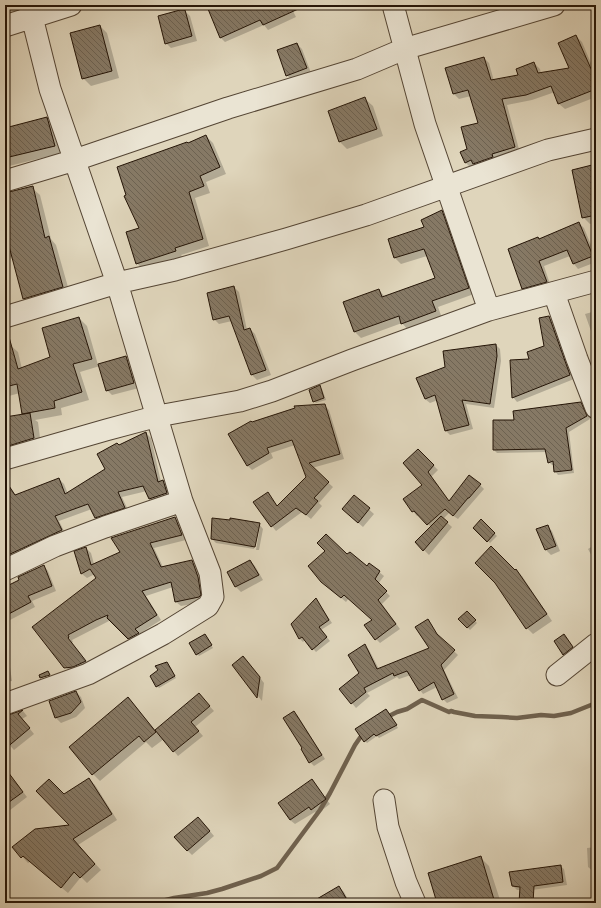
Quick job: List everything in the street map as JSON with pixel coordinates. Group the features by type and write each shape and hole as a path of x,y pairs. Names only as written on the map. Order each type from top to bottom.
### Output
{"street":[{"path":"5,26 31,11 71,5"},
{"path":"393,5 425,124 489,310"},
{"path":"5,181 75,160 228,108 357,69 404,49 554,5"},
{"path":"5,704 88,674 162,634 208,606 213,597 210,573 182,501 158,416 117,283 50,89 31,11"},
{"path":"5,316 117,283 175,270 286,239 366,215 548,150 596,139"},
{"path":"5,459 158,416 240,401 272,391 372,352 489,310 596,281"},
{"path":"554,293 596,408"},
{"path":"5,570 55,546 105,527 182,501"},
{"path":"557,675 596,644"},
{"path":"384,800 388,827 406,882 415,903"}],"building":[{"path":"218,5 307,5 263,25 260,20 220,38 208,9"},
{"path":"185,10 192,36 165,44 158,16"},
{"path":"100,25 112,71 82,79 70,33"},
{"path":"576,35 596,80 596,89 558,104 551,86 526,95 502,99 515,147 492,154 493,157 473,164 471,160 465,163 460,152 467,149 461,127 478,123 468,90 453,94 445,68 484,57 491,80 518,75 516,69 534,62 538,73 569,68 558,43"},
{"path":"297,43 307,68 286,76 277,50"},
{"path":"365,97 377,129 339,142 328,111"},
{"path":"47,117 55,146 5,158 5,128"},
{"path":"206,135 220,167 200,176 204,186 189,192 203,239 175,248 176,251 136,264 126,232 139,228 124,196 126,195 117,167 187,142 188,143"},
{"path":"596,164 596,215 582,218 572,170"},
{"path":"33,186 45,238 49,236 63,287 23,299 5,231 5,193"},
{"path":"442,210 469,288 432,301 436,311 401,324 399,316 354,332 343,302 379,289 382,297 435,278 424,249 394,258 388,239 424,227 421,220"},
{"path":"579,222 593,256 573,264 567,250 539,261 547,282 522,289 508,249 538,237 539,239"},
{"path":"234,286 244,330 250,328 266,370 251,375 229,316 213,320 207,293"},
{"path":"549,316 570,375 512,398 510,360 529,359 527,352 544,346 539,318"},
{"path":"79,317 92,359 73,364 82,392 54,401 55,408 22,414 17,384 5,387 5,338 9,337 18,369 50,357 42,328"},
{"path":"496,344 497,356 490,404 462,400 469,425 445,431 435,395 425,399 416,378 445,367 443,351"},
{"path":"126,356 134,383 106,391 98,364"},
{"path":"320,385 324,398 313,402 309,390"},
{"path":"581,402 587,416 566,428 572,470 554,472 553,461 548,463 545,449 493,450 493,420 514,420 513,411"},
{"path":"325,404 340,454 309,463 329,482 314,498 318,501 306,515 296,508 271,527 253,502 268,492 277,506 306,477 292,440 267,448 269,453 247,466 228,434 251,421 252,422 295,408 294,406"},
{"path":"30,413 34,438 5,447 5,417"},
{"path":"146,432 158,482 163,480 167,493 149,499 143,486 118,492 125,508 95,518 88,504 55,516 62,530 8,555 5,550 5,480 15,495 59,478 65,494 105,469 97,454 117,443 119,445"},
{"path":"418,449 434,465 428,472 449,501 469,475 481,484 453,516 445,509 427,525 414,511 412,512 403,499 422,485 403,463"},
{"path":"354,495 370,508 358,523 342,509"},
{"path":"441,516 448,522 423,551 415,542"},
{"path":"175,517 182,535 150,543 161,567 192,560 198,577 201,595 199,597 175,602 171,582 142,591 157,615 135,629 139,633 128,639 107,618 108,615 96,620 68,635 68,638 86,661 73,667 64,668 32,627 96,578 90,569 81,574 74,551 86,547 91,565 120,552 111,538"},
{"path":"212,518 230,520 230,518 260,523 255,547 211,539"},
{"path":"481,519 495,533 487,542 473,528"},
{"path":"548,525 556,546 545,550 536,529"},
{"path":"326,534 347,554 350,552 367,566 369,563 380,571 375,579 387,591 378,600 396,624 375,640 364,625 372,620 344,595 341,598 321,582 308,566 325,551 317,543"},
{"path":"491,546 515,570 516,569 547,614 526,629 495,583 475,563"},
{"path":"250,560 259,575 235,587 227,572"},
{"path":"44,565 52,586 28,596 31,602 5,616 5,587 19,580 18,577"},
{"path":"316,598 329,620 319,627 327,637 312,650 302,637 299,639 291,624"},
{"path":"467,611 476,620 467,628 458,619"},
{"path":"428,619 437,634 455,650 441,665 454,694 442,700 434,682 419,691 407,671 394,676 393,673 364,688 366,692 351,704 339,689 359,673 348,655 365,644 377,669 429,648 415,627"},
{"path":"205,634 212,645 196,655 189,643"},
{"path":"564,634 573,647 563,655 554,641"},
{"path":"243,656 260,677 257,698 232,665"},
{"path":"167,662 175,676 156,687 150,676 158,670 155,666"},
{"path":"48,671 50,675 40,678 39,675"},
{"path":"76,691 81,702 71,713 55,718 49,701"},
{"path":"199,693 210,706 191,722 199,731 173,752 155,730"},
{"path":"128,697 156,732 144,742 139,736 92,775 69,747"},
{"path":"386,709 397,725 376,736 374,734 364,742 355,729"},
{"path":"23,710 18,714 30,728 5,749 5,716"},
{"path":"294,711 322,755 309,763 301,749 302,748 283,718"},
{"path":"5,768 23,792 5,805"},
{"path":"89,778 112,814 73,839 95,864 80,878 74,872 61,888 23,856 21,858 12,847 35,829 69,825 36,791 49,779 64,794"},
{"path":"312,779 326,799 311,810 309,807 290,820 278,803"},
{"path":"198,817 210,831 187,851 174,837"},
{"path":"481,856 495,903 437,903 428,873"},
{"path":"561,865 563,882 534,886 533,903 519,903 520,887 512,886 509,872"},
{"path":"339,886 346,898 338,903 310,903"}],"waterway":[{"path":"385,718 407,709 422,700 449,712 451,711 475,716 517,718 541,715 554,716 571,713 596,703"},
{"path":"154,903 222,889 261,876 277,868 320,810 355,745 364,732"}]}
